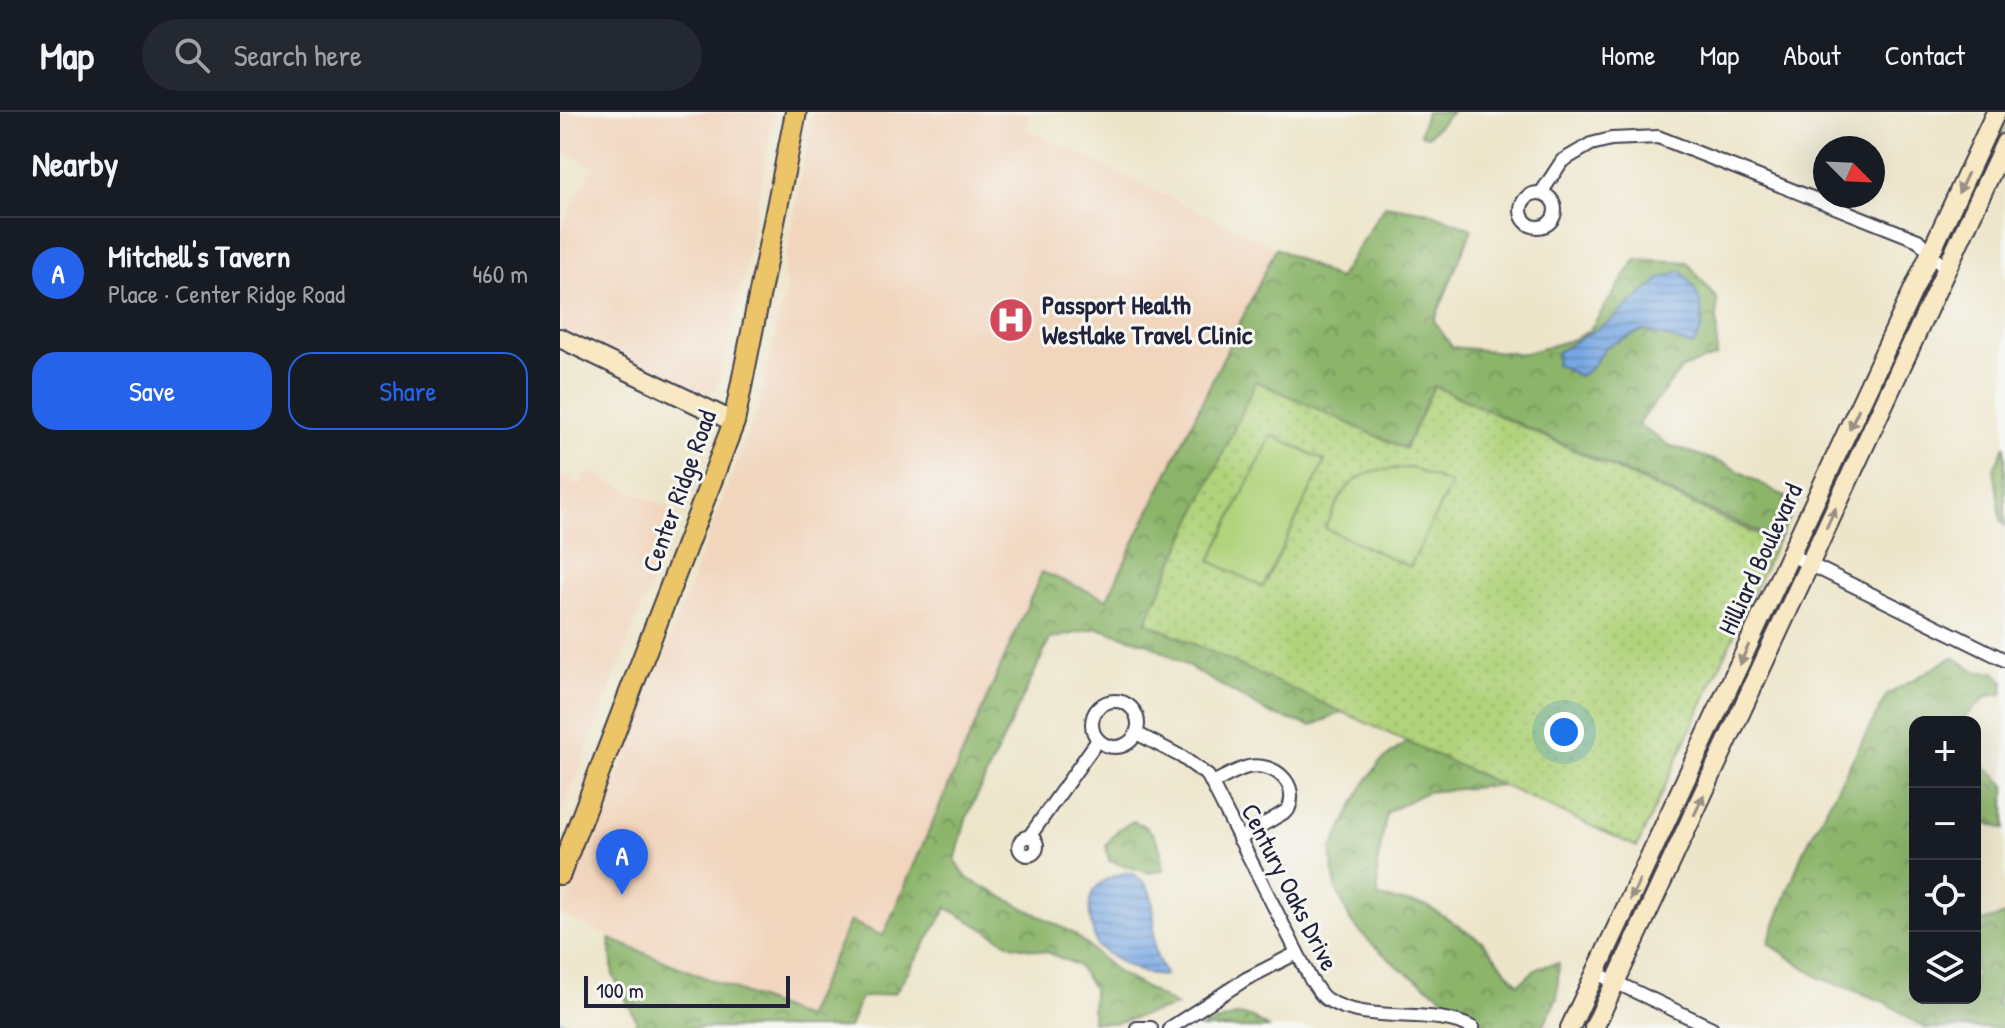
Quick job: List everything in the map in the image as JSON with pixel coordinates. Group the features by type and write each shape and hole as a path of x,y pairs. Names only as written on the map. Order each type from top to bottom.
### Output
{"main road":[{"name":"Center Ridge Road","path":"560,874 734,422 796,112"},
{"name":"Hilliard Boulevard","path":"1570,1028 1996,112"},
{"name":"Hilliard Boulevard","path":"1594,1028 2005,143"},
{"path":"560,338 734,422"}],"street":[{"path":"1541,193 1562,161 1591,144 1611,139 1658,137 1918,240 1946,270"},
{"path":"1791,555 2005,660"},
{"path":"1118,700 1129,704 1138,720 1136,733 1126,745 1110,747 1098,740 1091,723 1093,713 1105,702 1118,700"},
{"name":"Century Oaks Drive","path":"1136,733 1194,765 1212,783 1297,953 1325,999 1359,1010 1410,1019 1436,1018 1473,1028"},
{"path":"1029,837 1098,740"},
{"path":"1212,783 1248,767 1278,772 1290,784 1292,792 1288,810 1239,839"},
{"path":"1170,1028 1246,979 1297,953"},
{"path":"1596,973 1712,1028"},
{"path":"1137,1028 1151,1028"}],"shaded area":[{"path":"560,112 775,112 737,309 715,391 694,394 560,329 560,231 592,167 560,150"},
{"path":"813,112 1030,112 1026,129 1276,248 1106,599 1041,572 882,937 850,922 805,1019 560,915 607,805 759,403 786,287 783,274"},
{"path":"588,472 678,512 560,821 560,475 580,486"}],"green space":[{"path":"1426,112 1452,112 1428,136 1420,134"},
{"path":"2003,112 2005,129 1953,240 1945,245"},
{"path":"1385,205 1429,212 1472,229 1434,321 1452,347 1524,354 1574,339 1589,331 1636,259 1687,262 1717,299 1717,356 1682,368 1638,424 1668,445 1726,464 1796,503 1778,541 1434,386 1405,449 1256,382 1146,622 1343,712 1311,726 1271,714 1147,643 1097,628 1050,639 966,819 955,861 968,879 1073,933 1117,972 1177,1006 1116,1023 1092,1022 1093,988 1077,965 1047,952 1012,945 947,908 895,993 860,998 849,1028 632,1028 637,1021 613,975 610,939 805,1018 850,921 883,936 1042,572 1107,599 1276,248 1338,279"},
{"path":"1926,283 1930,284 1808,543"},
{"path":"1256,381 1405,449 1434,386 1776,543 1637,847 1146,622"},
{"path":"1272,435 1325,461 1263,587 1210,561"},
{"path":"2005,445 2005,526 2001,520 1994,468"},
{"path":"1411,468 1451,484 1410,567 1325,528 1340,498 1356,480 1378,471"},
{"path":"1785,582 1789,589 1716,744 1710,745"},
{"path":"1953,657 1978,672 1995,672 2004,682 2002,694 1987,696 1966,716 1909,716 1909,1004 1981,1004 1981,922 2005,915 2005,967 1997,1004 2005,1010 2005,1028 1925,1028 1885,1002 1820,978 1768,943 1802,854 1887,695"},
{"path":"1407,742 1502,785 1426,792 1387,812 1377,866 1378,897 1427,906 1482,941 1518,984 1539,967 1559,963 1557,998 1542,1028 1493,1028 1486,1025 1398,967 1351,922 1336,888 1331,850 1362,788 1380,762"},
{"path":"1981,765 2005,786 2005,829 1981,821"},
{"path":"1696,776 1701,779 1618,960 1613,959"},
{"path":"1133,821 1148,829 1157,840 1164,870 1149,873 1109,861 1106,845 1119,829"},
{"path":"1237,1015 1251,1017 1268,1028 1199,1028"}],"water":[{"path":"1681,271 1693,287 1701,307 1701,327 1693,346 1644,330 1607,346 1590,369 1579,376 1556,364 1557,352 1609,322 1662,278"},
{"path":"1128,872 1146,885 1151,895 1155,951 1165,975 1139,971 1097,946 1090,919 1091,898 1102,882"}],"waterway":[{"path":"560,1021 578,1028"}],"place":[{"name":"Passport Health Westlake Travel Clinic","path":"1011,320"},
{"name":"Mitchell's Tavern","path":"622,895"}]}
